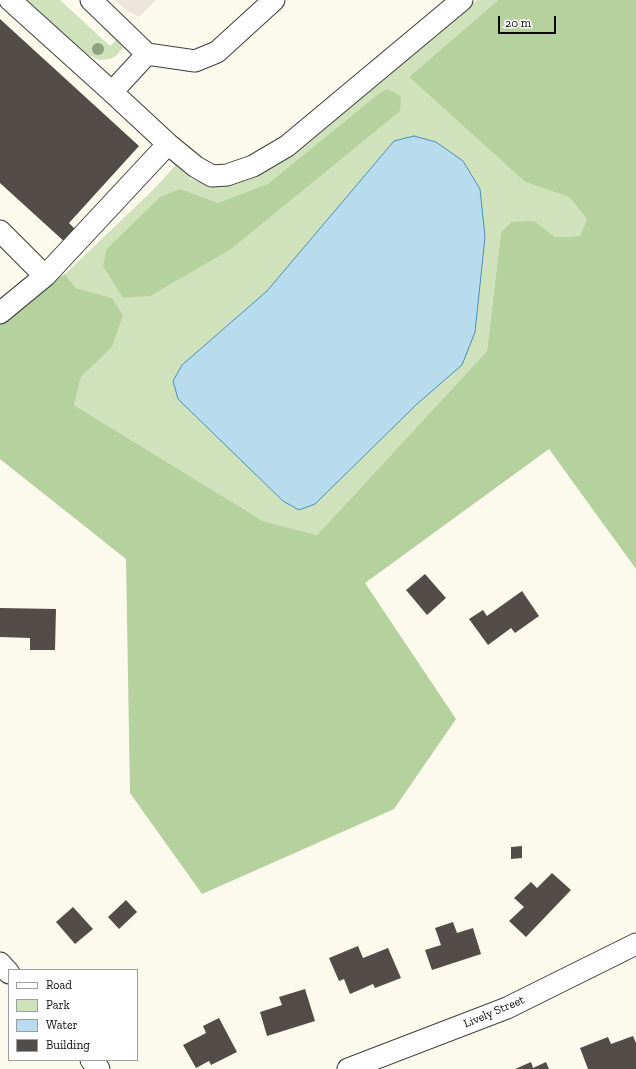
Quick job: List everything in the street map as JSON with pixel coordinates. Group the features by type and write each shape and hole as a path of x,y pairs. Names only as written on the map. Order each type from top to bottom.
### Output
{"street":[{"path":"10,0 168,144 196,167 212,176 227,175 253,166 287,146 462,0"},
{"path":"91,0 147,54 195,61 217,52 274,0"},
{"path":"112,92 147,54"},
{"path":"0,313 45,276 168,144"},
{"path":"0,231 45,276"},
{"name":"Lively Street","path":"348,1069 507,1008 636,944"},
{"path":"0,963 8,972"},
{"path":"92,1061 99,1069"}],"green space":[{"path":"27,0 60,0 110,46 118,38 125,45 116,56 110,59 99,60 87,54"},
{"path":"477,0 498,0 409,77 525,182 569,197 587,219 580,236 555,237 533,221 501,232 487,351 317,535 263,521 74,405 81,377 112,347 112,298 76,288 65,274 153,190 176,165 191,179 210,186 225,185 319,132"},
{"path":"498,0 636,0 636,569 549,449 365,583 456,719 394,809 202,894 130,793 126,559 0,459 0,324 38,290 65,274 76,288 112,298 123,315 112,347 81,377 74,405 263,521 317,535 487,351 501,232 512,222 534,221 555,237 580,236 587,219 569,197 525,182 409,77"},
{"path":"387,89 401,96 400,111 231,249 150,296 123,298 103,266 107,249 160,197 180,189 218,203 268,184 376,96"}],"shaded area":[{"path":"115,0 156,0 139,17 127,11"}],"water":[{"path":"414,136 436,142 463,161 480,189 485,237 475,332 462,365 417,404 315,504 299,510 283,501 178,399 173,381 182,365 267,291 394,141"}],"building":[{"path":"0,19 139,146 69,223 78,232 67,244 0,183"},
{"path":"425,574 446,598 427,615 406,590"},
{"path":"522,591 539,616 515,633 511,628 488,645 469,619 483,610 487,616"},
{"path":"0,608 56,609 55,650 30,650 30,638 0,637"},
{"path":"522,846 522,858 511,859 511,847"},
{"path":"552,873 571,890 526,937 509,921 524,907 514,898 531,882 537,888"},
{"path":"126,900 137,912 119,929 108,917"},
{"path":"73,907 93,929 75,944 56,922"},
{"path":"453,922 457,933 473,928 481,954 432,970 425,950 441,945 435,928"},
{"path":"358,946 363,958 388,948 401,978 375,988 373,984 350,994 344,979 339,981 329,958"},
{"path":"305,989 315,1021 267,1036 260,1012 282,1005 279,997"},
{"path":"219,1018 237,1052 211,1065 209,1061 196,1068 183,1045 206,1033 203,1026"},
{"path":"633,1036 636,1043 636,1069 588,1069 580,1048 608,1037 611,1044"},
{"path":"531,1062 533,1068 546,1062 549,1069 515,1069"}]}
